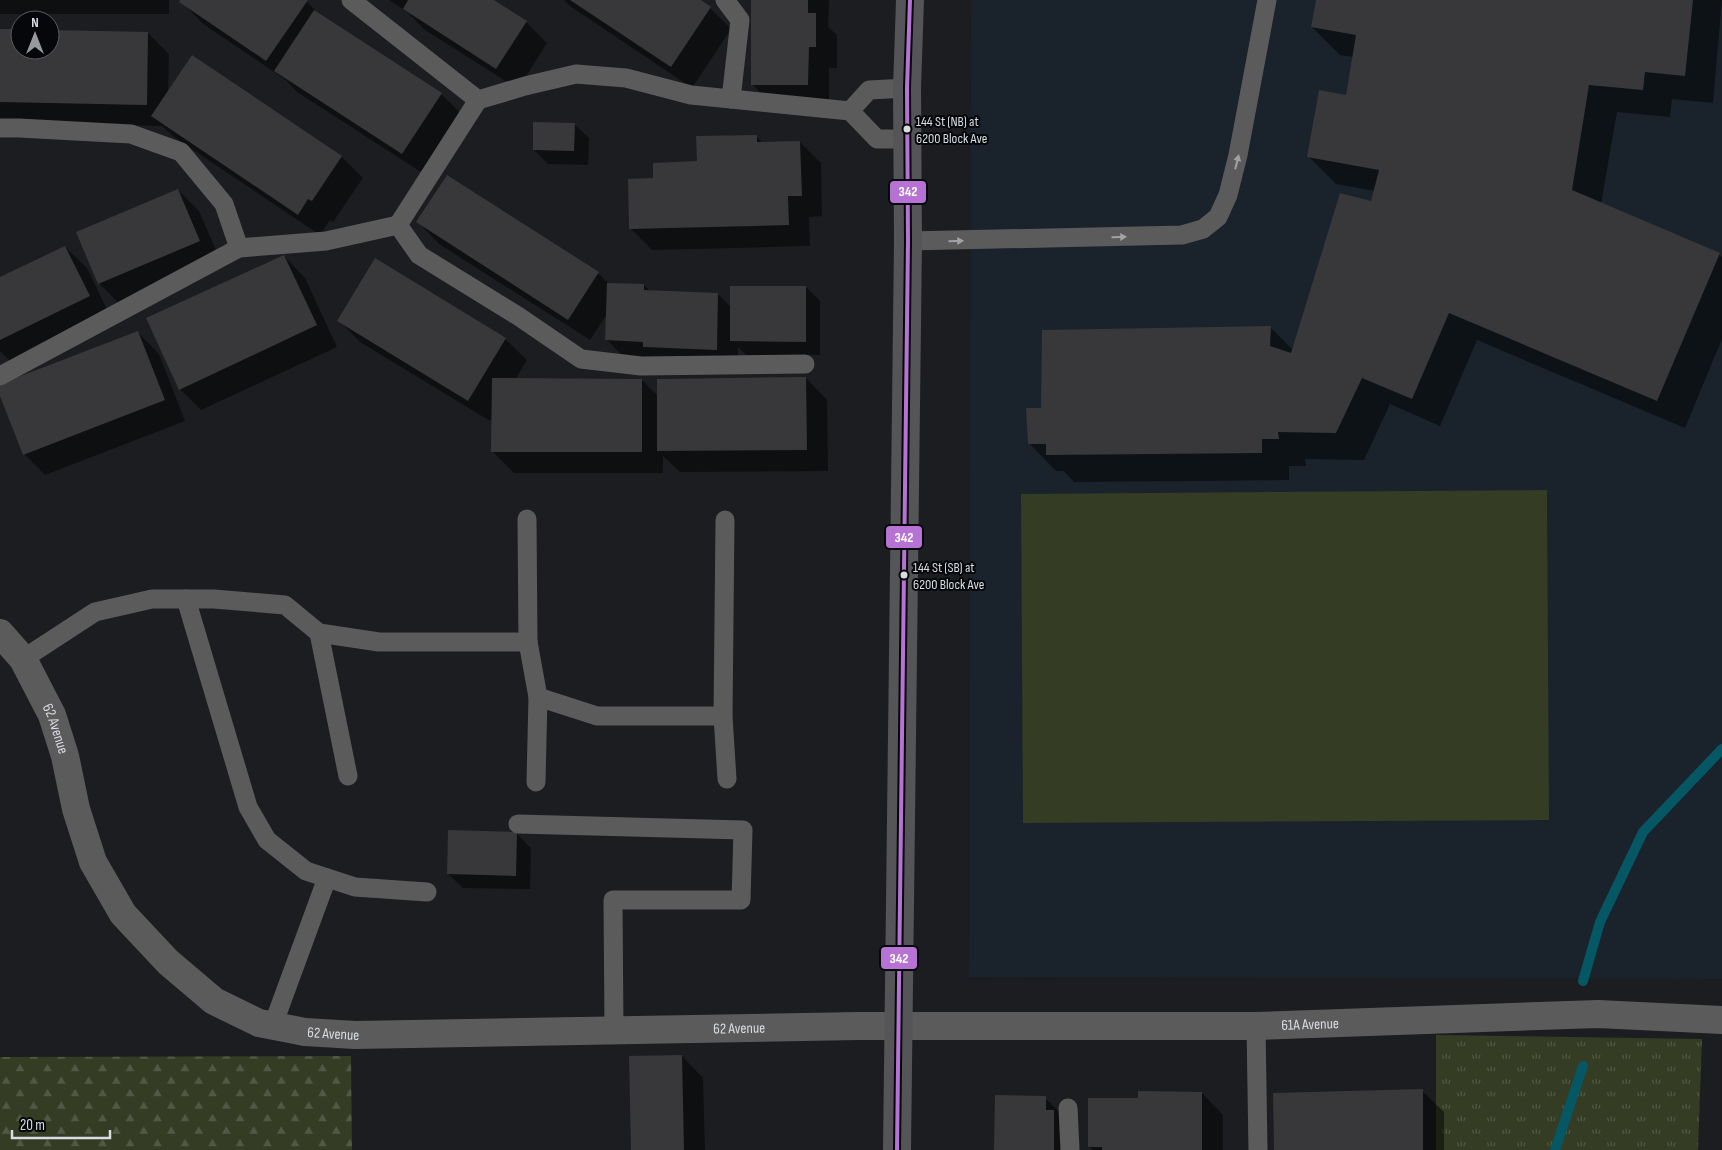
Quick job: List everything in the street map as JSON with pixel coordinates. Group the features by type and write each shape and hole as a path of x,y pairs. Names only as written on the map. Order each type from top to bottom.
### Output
{"main road":[{"path":"897,1150 908,241 907,88 910,0"}],"street":[{"name":"62 Avenue","path":"0,633 23,660 52,715 65,756 76,809 93,862 123,914 168,962 214,1001 259,1023 305,1032 355,1034 858,1026 897,1028"},
{"name":"61A Avenue","path":"897,1028 1256,1026 1598,1014 1722,1020"}],"lane":[{"path":"351,0 478,100"},
{"path":"725,0 740,20 731,99"},
{"path":"908,241 1182,235 1203,229 1218,217 1228,195 1238,155 1267,0"},
{"path":"0,376 239,248 326,241 398,225 478,100 525,86 576,74 626,78 691,95 850,111 877,140 907,140"},
{"path":"850,111 869,90 907,88"},
{"path":"0,128 131,134 182,152 224,204 239,248"},
{"path":"398,225 419,255 518,316 581,359 641,366 805,364"},
{"path":"527,519 528,642 538,697 536,782"},
{"path":"725,520 723,716 726,778"},
{"path":"23,660 95,612 152,599 214,599 285,604 319,633 379,642 528,642"},
{"path":"186,599 248,807 267,840 306,871 327,878 355,887 427,892"},
{"path":"319,633 348,776"},
{"path":"538,697 598,716 723,716"},
{"path":"518,824 743,830 741,900 613,900 614,1030"},
{"path":"273,1025 327,878"},
{"path":"1256,1026 1258,1150"},
{"path":"1068,1108 1070,1150"}],"shaded area":[{"path":"971,0 1722,0 1722,979 969,977"}],"green space":[{"path":"1547,490 1549,820 1023,823 1021,494"},
{"path":"1436,1035 1702,1039 1698,1150 1436,1150"},
{"path":"351,1056 352,1150 0,1150 0,1057"}],"building":[{"path":"180,0 308,0 266,61 179,2"},
{"path":"408,0 494,0 527,21 496,69 403,9"},
{"path":"570,0 701,0 711,7 671,67"},
{"path":"751,0 808,0 808,13 816,13 816,47 809,47 808,85 751,85"},
{"path":"1316,0 1693,0 1685,76 1645,72 1643,90 1589,85 1572,190 1720,253 1657,401 1449,313 1412,399 1362,378 1336,433 1278,432 1279,439 1262,439 1262,453 1046,455 1046,444 1028,444 1026,408 1041,408 1042,330 1271,326 1270,346 1291,353 1340,193 1371,201 1379,170 1307,157 1319,90 1346,95 1356,35 1311,27"},
{"path":"314,10 442,93 402,154 274,71"},
{"path":"0,29 10,29 10,60 60,60 60,30 148,32 147,105 0,102"},
{"path":"192,55 342,156 312,201 308,199 298,215 151,116"},
{"path":"533,122 575,123 574,151 533,150"},
{"path":"757,135 757,142 800,141 802,196 788,196 789,225 629,229 628,179 653,178 653,163 697,161 696,136"},
{"path":"447,175 599,272 568,320 416,222"},
{"path":"178,189 200,241 98,284 76,232"},
{"path":"65,246 90,296 0,340 0,277"},
{"path":"284,255 317,325 179,390 146,318"},
{"path":"375,258 506,338 468,401 337,321"},
{"path":"607,283 644,284 644,290 718,293 717,350 643,347 643,342 605,340"},
{"path":"730,286 806,286 806,342 730,341"},
{"path":"138,331 165,400 23,455 0,396 0,384"},
{"path":"806,377 807,450 657,451 657,379"},
{"path":"492,378 642,379 642,452 491,452"},
{"path":"448,830 517,832 516,876 447,874"},
{"path":"682,1055 684,1150 631,1150 629,1056"},
{"path":"1423,1089 1423,1150 1274,1150 1273,1093"},
{"path":"1138,1091 1202,1092 1202,1150 1102,1150 1102,1147 1088,1147 1088,1098 1138,1098"},
{"path":"995,1095 1046,1096 1046,1110 1054,1110 1054,1150 994,1150"}],"waterway":[{"path":"1583,981 1600,922 1643,832 1722,749"},
{"path":"1555,1150 1583,1066"}],"transit line":[{"name":"342","path":"897,1150 908,241 907,88 910,0"}],"place":[{"name":"144 St (NB) at 6200 Block Ave","path":"907,129"},
{"name":"144 St (SB) at 6200 Block Ave","path":"904,575"}]}
